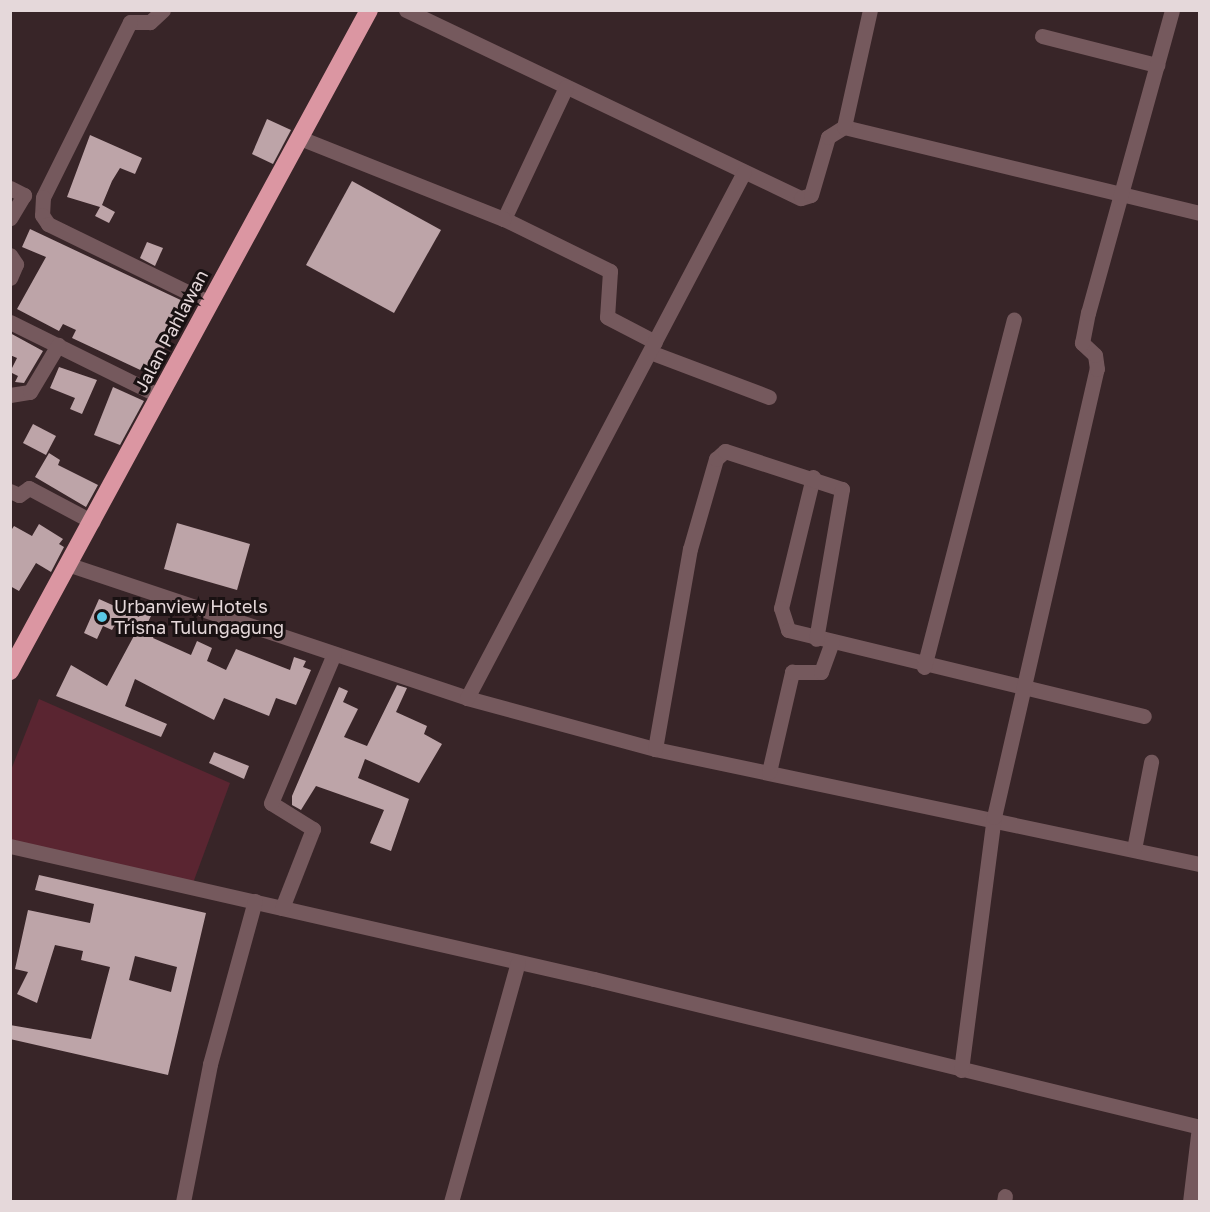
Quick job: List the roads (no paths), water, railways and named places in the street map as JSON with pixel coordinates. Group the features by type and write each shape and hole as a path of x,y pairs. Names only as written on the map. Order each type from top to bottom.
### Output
{"highway":[{"name":"Jalan Pahlawan","path":"11,669 70,565 369,10"}],"street":[{"path":"163,10 150,21 130,21 43,197 42,215 48,224 210,303"},
{"path":"406,10 744,172 808,197 828,137 844,127 870,10"},
{"path":"961,1070 994,817 1096,374 1095,355 1082,343 1088,313 1123,196 1172,10"},
{"path":"1042,36 1157,66"},
{"path":"504,219 566,87"},
{"path":"844,127 1200,213"},
{"path":"300,138 504,219 610,271 608,317 652,347 770,397"},
{"path":"467,698 744,172"},
{"path":"10,188 24,195 10,218"},
{"path":"10,255 16,264 10,278"},
{"path":"924,667 1014,319"},
{"path":"10,322 160,396"},
{"path":"10,395 30,392 58,345"},
{"path":"655,748 690,549 716,459 728,451 838,485 843,496 816,639"},
{"path":"813,477 781,608 788,630 924,667 1143,716"},
{"path":"10,491 20,495 29,488 93,522"},
{"path":"70,565 467,698 655,748 994,817 1200,864"},
{"path":"769,772 792,672 821,672 832,642"},
{"path":"282,908 313,829 271,803 334,654"},
{"path":"1134,849 1151,762"},
{"path":"10,846 518,962 1199,1127 1190,1202"},
{"path":"183,1202 210,1064 255,901"},
{"path":"451,1202 518,962"}],"place":[{"name":"Urbanview Hotels Trisna Tulungagung","path":"102,617"}]}
